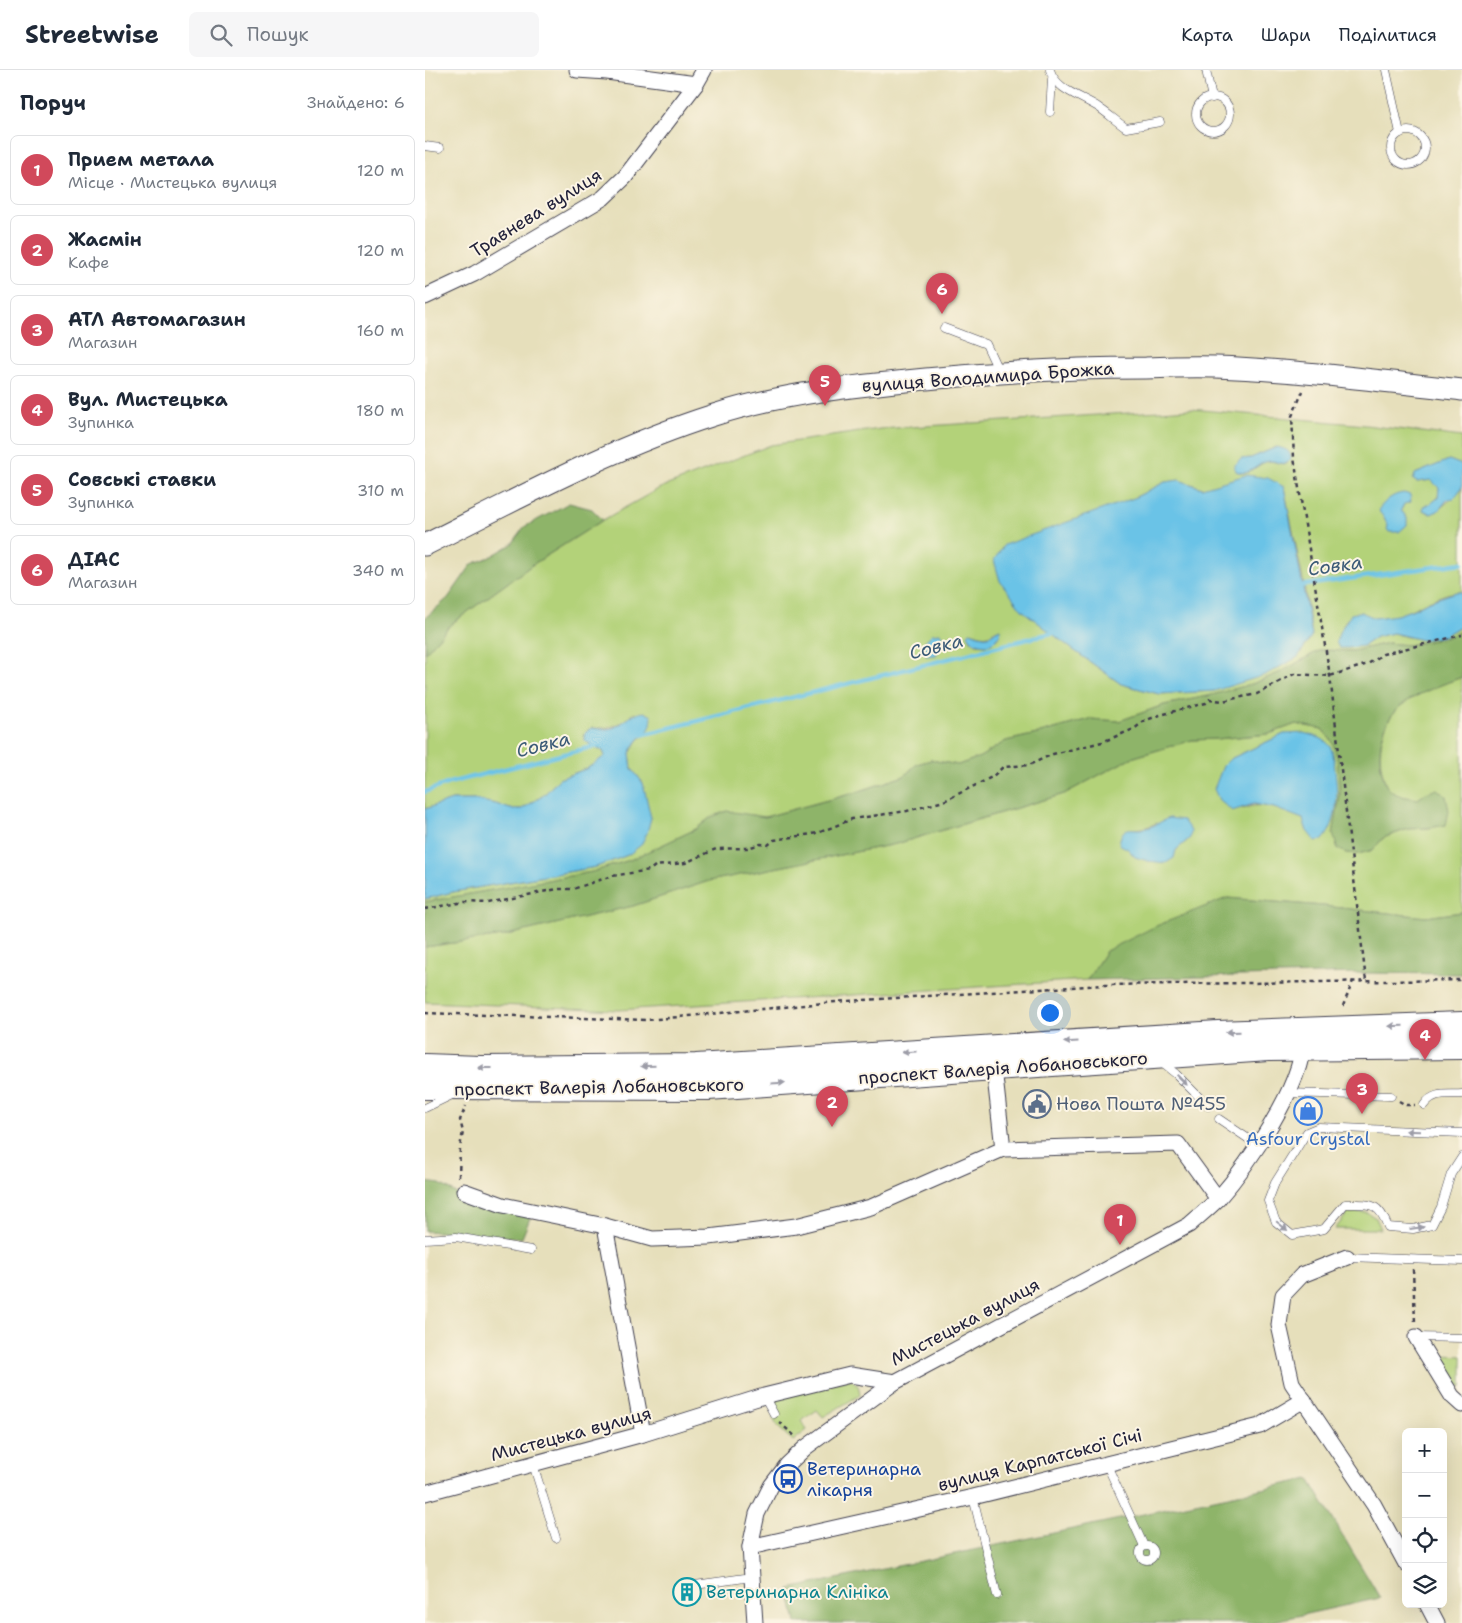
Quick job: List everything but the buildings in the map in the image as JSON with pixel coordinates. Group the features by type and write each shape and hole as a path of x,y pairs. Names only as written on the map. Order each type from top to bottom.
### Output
{"main road":[{"name":"вулиця Володимира Брожка","path":"425,545 575,470 645,440 715,414 779,398 843,387 1000,374 1105,368 1212,367 1309,373 1462,390"},
{"name":"проспект Валерія Лобановського","path":"425,1087 467,1097 708,1088 1268,1049 1303,1039 1462,1024"},
{"name":"проспект Валерія Лобановського","path":"425,1066 479,1068 696,1066 1218,1033 1462,1047"}],"street":[{"path":"577,70 607,71 696,84"},
{"name":"Травнева вулиця","path":"425,297 474,274 603,198 625,177 696,84 704,70"},
{"name":"Мистецька вулиця","path":"425,1493 643,1434 765,1396 850,1375 895,1382 1189,1225 1218,1199 1259,1146 1299,1068 1303,1039"},
{"path":"994,1068 1003,1149"},
{"path":"464,1191 503,1205 605,1226 652,1239 709,1237 796,1226 871,1207 1003,1149 1178,1144 1218,1199"},
{"path":"605,1226 643,1434"},
{"path":"1347,1257 1301,1275 1283,1295 1279,1326 1293,1383 1374,1505 1405,1563"},
{"path":"1416,1337 1451,1396 1462,1405"},
{"path":"755,1623 750,1547 757,1514 771,1486 787,1465 805,1448 895,1382"},
{"name":"вулиця Карпатської Січі","path":"750,1547 973,1496 1260,1426 1304,1400"},
{"path":"1429,1608 1437,1623"}],"lane":[{"path":"1050,70 1053,79 1050,112"},
{"path":"1206,70 1212,98"},
{"path":"1385,70 1400,133"},
{"path":"1053,79 1070,92 1098,107 1125,128 1160,122"},
{"path":"1212,98 1223,100 1230,115 1226,126 1216,131 1205,129 1198,122 1197,117 1199,106 1202,102 1212,98"},
{"path":"1411,131 1422,137 1426,148 1425,154 1418,163 1407,165 1393,157 1391,146 1396,136 1400,133 1411,131"},
{"path":"425,146 440,148"},
{"path":"944,328 986,344 1000,374"},
{"path":"1154,1057 1176,1074 1208,1106"},
{"path":"1287,1093 1391,1096"},
{"path":"1424,1105 1429,1097 1462,1094"},
{"path":"425,1108 467,1097"},
{"path":"1219,1119 1259,1146"},
{"path":"1462,1133 1319,1127 1307,1132 1275,1184 1268,1201 1276,1222 1292,1234 1324,1229 1345,1204 1369,1204 1382,1212 1388,1227 1413,1229 1432,1225 1441,1206 1451,1174 1462,1157"},
{"path":"425,1238 456,1238 531,1250"},
{"path":"1347,1257 1462,1261"},
{"path":"1416,1337 1462,1338"},
{"path":"765,1396 774,1414"},
{"path":"1106,1463 1144,1546"},
{"path":"533,1464 556,1538"},
{"path":"973,1496 997,1595"},
{"path":"695,1585 752,1577"}],"path":[{"path":"1303,391 1293,416 1294,458 1330,676 1366,981"},
{"path":"425,909 465,902 489,903 557,889 573,889 612,876 650,870 655,866 685,863 716,849 747,848 761,844 768,845 773,840 818,833 852,819 907,812 944,800 992,777 1003,767 1029,765 1053,754 1101,742 1127,730 1134,729 1144,721 1207,702 1210,699 1223,701 1257,694 1294,674 1330,676 1368,664 1383,654 1462,635"},
{"path":"425,1013 647,1020 846,1001 1103,985 1462,980"},
{"path":"1343,1006 1353,981"},
{"path":"464,1191 459,1181 460,1147 463,1132 460,1120 467,1097"},
{"path":"1413,1259 1416,1337"},
{"path":"774,1414 780,1423 805,1448"}],"green space":[{"path":"1191,409 1365,425 1462,437 1462,465 1449,460 1415,474 1417,482 1431,480 1439,488 1438,498 1423,510 1431,514 1448,502 1462,487 1462,592 1441,596 1409,611 1387,618 1374,618 1361,612 1346,620 1336,642 1363,646 1376,637 1393,633 1407,637 1444,636 1462,625 1462,631 1445,638 1408,645 1388,643 1353,651 1320,650 1279,673 1252,684 1164,705 1119,721 1090,719 1006,741 980,757 958,765 931,760 917,764 904,776 854,793 765,817 711,817 696,829 630,860 592,872 425,902 425,899 453,892 596,867 628,855 643,783 632,769 630,753 639,739 647,734 634,713 614,726 591,728 584,734 585,741 603,751 605,756 588,768 559,779 544,795 522,809 510,809 475,800 452,800 425,809 425,653 451,624 532,565 603,520 660,488 771,445 880,429","holes":["1277,447 1288,463 1282,464 1268,461 1248,472 1240,473 1236,471 1241,459 1251,458","1165,482 1191,484 1202,488 1284,487 1312,635 1214,691 1159,694 1121,684 1068,646 1023,610 1134,498","1390,498 1404,504 1401,510 1407,518 1388,526 1379,509","995,630 1001,632 998,638 988,645 976,644 970,639 971,632 984,636"]},
{"path":"569,503 592,509 603,520 532,565 451,624 425,653 425,618 448,598 472,564 490,557 512,544 524,527"},
{"path":"1462,631 1462,677 1418,695 1396,710 1386,725 1380,752 1385,782 1392,792 1418,799 1426,793 1437,789 1446,796 1449,811 1446,825 1408,829 1383,838 1373,850 1358,854 1346,853 1338,849 1333,834 1340,794 1337,757 1332,741 1322,729 1296,724 1269,734 1192,740 1131,758 1064,794 896,844 709,881 633,906 503,936 425,947 425,902 592,872 630,860 696,829 711,817 727,811 765,817 854,793 904,776 917,764 931,760 958,765 980,757 1006,741 1090,719 1119,721 1164,705 1252,684 1279,673 1320,650 1353,651 1388,643 1408,645 1445,638"},
{"path":"1462,677 1462,912 1426,917 1227,898 1106,951 1087,980 618,1010 425,1002 425,947 503,936 633,906 709,881 896,844 1064,794 1131,758 1192,740 1269,734 1296,724 1322,729 1332,741 1338,762 1339,787 1333,834 1346,853 1358,854 1373,850 1383,838 1408,829 1446,825 1426,793 1418,799 1399,795 1389,790 1382,770 1381,743 1386,725 1396,710 1402,705 1418,695","holes":["1284,734 1307,831 1303,819 1281,810 1266,806 1243,809 1223,766 1230,759","1156,823 1190,838 1176,850 1135,857 1128,849 1125,831 1148,827"]},
{"path":"1227,898 1426,917 1462,912 1462,974 1357,973 1087,980 1106,951 1156,926"},
{"path":"425,1182 440,1184 466,1199 530,1218 522,1238 425,1231"},
{"path":"1366,1212 1376,1218 1381,1229 1335,1229 1348,1213"},
{"path":"1439,1355 1462,1356 1462,1387 1457,1384"},
{"path":"850,1379 858,1386 860,1395 823,1417 817,1410 801,1421 807,1430 793,1441 777,1426 773,1418 777,1414 770,1399"},
{"path":"1309,1479 1380,1598 1265,1623 796,1623 789,1589"}],"water":[{"path":"1277,447 1289,452 1291,459 1288,462 1269,461 1245,473 1236,471 1234,466 1241,459 1251,458"},
{"path":"1449,460 1462,465 1462,487 1454,498 1447,500 1438,511 1431,514 1423,510 1423,506 1430,504 1438,498 1439,488 1431,480 1417,482 1413,480 1415,474"},
{"path":"1246,475 1268,478 1284,487 1312,635 1298,657 1265,675 1214,691 1159,694 1121,684 1022,610 1000,581 994,560 1004,545 1134,498 1165,482 1179,480 1202,488"},
{"path":"1404,493 1410,495 1411,502 1404,504 1401,510 1407,518 1407,525 1399,532 1389,532 1379,509 1390,498"},
{"path":"1456,592 1462,592 1462,625 1444,636 1422,640 1393,633 1376,637 1363,646 1348,648 1339,648 1336,642 1340,631 1351,614 1361,612 1375,618 1397,615"},
{"path":"1000,629 999,637 988,645 976,643 971,640 968,634 970,632 987,636"},
{"path":"940,633 944,640 936,655 926,656 925,641 932,634"},
{"path":"644,712 652,716 650,727 637,741 630,753 632,769 643,783 651,818 641,845 628,855 596,867 453,892 425,899 425,809 452,800 475,800 510,809 522,809 544,795 559,779 588,768 605,756 603,751 585,741 584,734 591,728 612,728 632,716"},
{"path":"1304,733 1325,741 1332,750 1334,758 1337,788 1335,816 1323,840 1315,841 1307,831 1303,819 1274,808 1254,804 1232,811 1219,800 1214,789 1223,766 1230,759 1284,734"},
{"path":"1169,818 1183,820 1191,831 1190,838 1176,850 1174,858 1166,863 1135,857 1128,849 1119,844 1123,832 1126,830 1149,827"}],"waterway":[{"name":"Совка","path":"1299,586 1462,563"},
{"name":"Совка","path":"641,735 1056,632"},
{"name":"Совка","path":"425,792 449,783 600,745"}],"place":[{"name":"ДІАС","path":"942,314"},
{"name":"Совські ставки","path":"825,406"},
{"name":"Вул. Мистецька","path":"1425,1060"},
{"name":"Нова Пошта №455","path":"1037,1104"},
{"name":"Asfour Crystal","path":"1308,1111"},
{"name":"АТЛ Автомагазин","path":"1362,1114"},
{"name":"Жасмін","path":"832,1127"},
{"name":"Прием метала","path":"1120,1245"},
{"name":"Ветеринарна лікарня","path":"788,1479"},
{"name":"Ветеринарна Клініка","path":"687,1592"}]}
